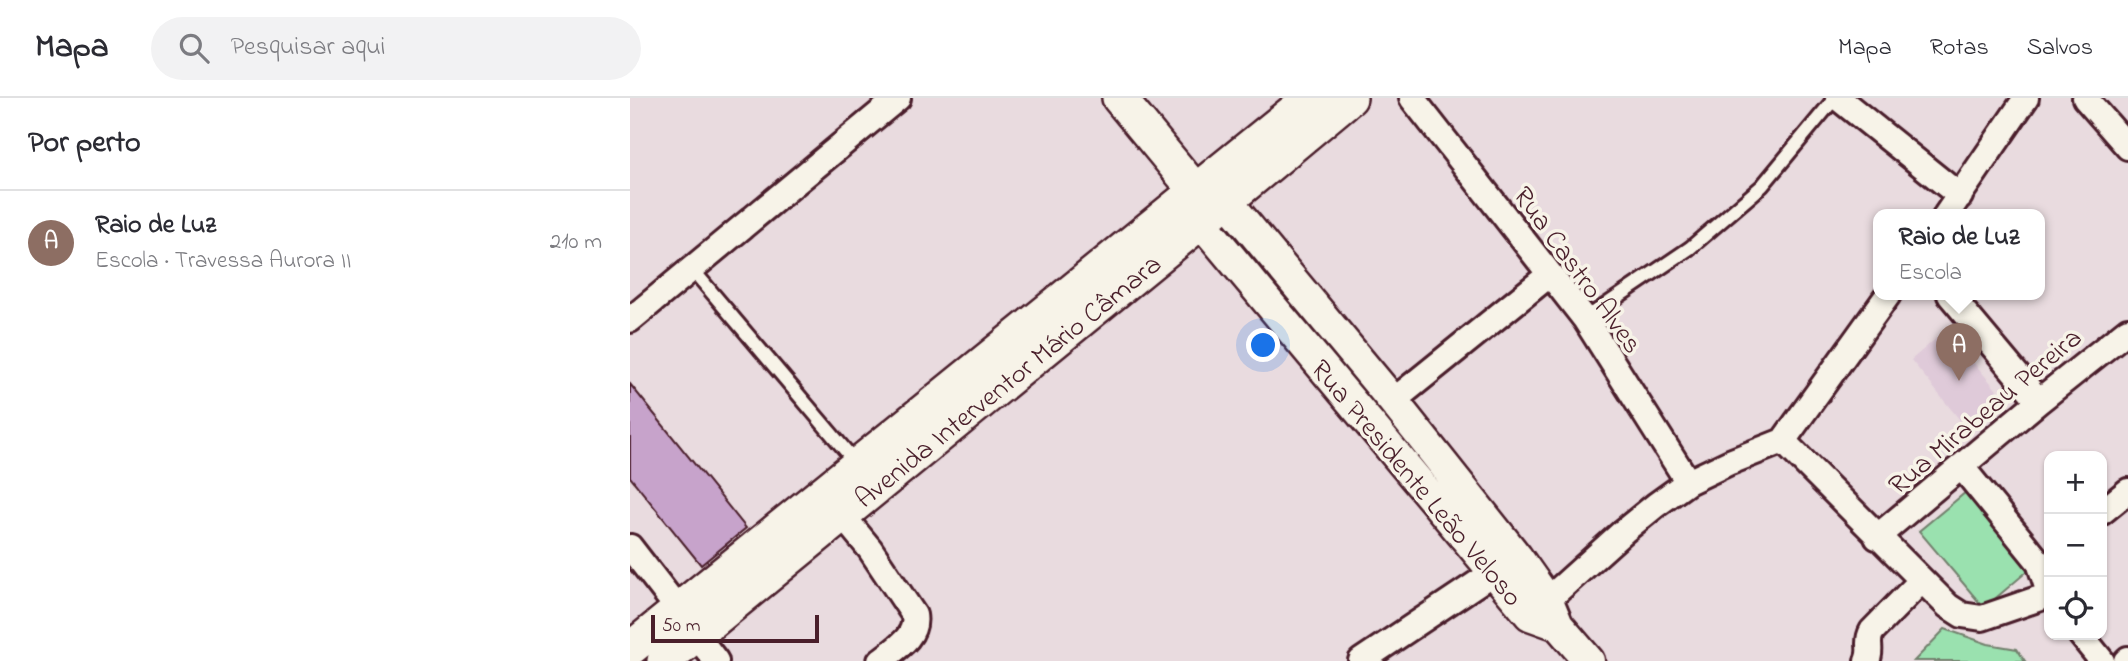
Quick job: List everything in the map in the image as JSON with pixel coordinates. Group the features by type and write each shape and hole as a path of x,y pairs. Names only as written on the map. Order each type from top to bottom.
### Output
{"main road":[{"name":"Rua Presidente Leão Veloso","path":"1119,98 1198,206"},
{"name":"Avenida Interventor Mário Câmara","path":"630,649 687,622 842,515 1198,206 1310,98"},
{"path":"1198,206 1227,201 1350,98"},
{"name":"Avenida Interventor Mário Câmara","path":"664,661 687,622 857,464 1198,206"}],"street":[{"path":"630,320 898,98"},
{"name":"Rua Castro Alves","path":"1412,98 1585,319 1688,482"},
{"path":"1837,98 1953,206 2026,98"},
{"path":"2085,98 2128,147"},
{"name":"Rua Presidente Leão Veloso","path":"1227,201 1393,401 1517,557 1545,614"},
{"name":"Rua Presidente Leão Veloso","path":"1198,206 1494,572 1545,614 1589,661"},
{"path":"1393,401 1549,275"},
{"path":"1545,614 1624,531 1656,505 1688,482 1783,441 1884,300"},
{"path":"1954,300 2039,401"},
{"name":"Rua Mirabeau Pereira","path":"1877,537 2128,330"},
{"path":"1783,441 1920,581 1955,611 1972,618 1993,615 2044,596"},
{"path":"1961,466 2044,558"},
{"path":"2107,508 2128,491"},
{"path":"842,515 870,549 916,622 912,634 880,661"},
{"path":"630,547 716,661"},
{"path":"1361,661 1494,572"},
{"path":"1867,661 1871,651 1868,638 1872,631 1920,581"},
{"path":"2085,640 2102,661"}],"lane":[{"path":"1585,319 1690,248 1762,186 1837,98"},
{"path":"692,269 857,464"}],"shaded area":[{"path":"1946,330 2007,402 1968,430 1911,360"}],"green space":[{"path":"1966,492 2030,569 1984,608 1919,531"},
{"path":"1945,629 1988,644 2017,649 2025,661 1914,661"}],"building":[{"path":"630,384 746,528 701,565 630,477"}],"place":[{"name":"Raio de Luz","path":"1959,381"}]}
